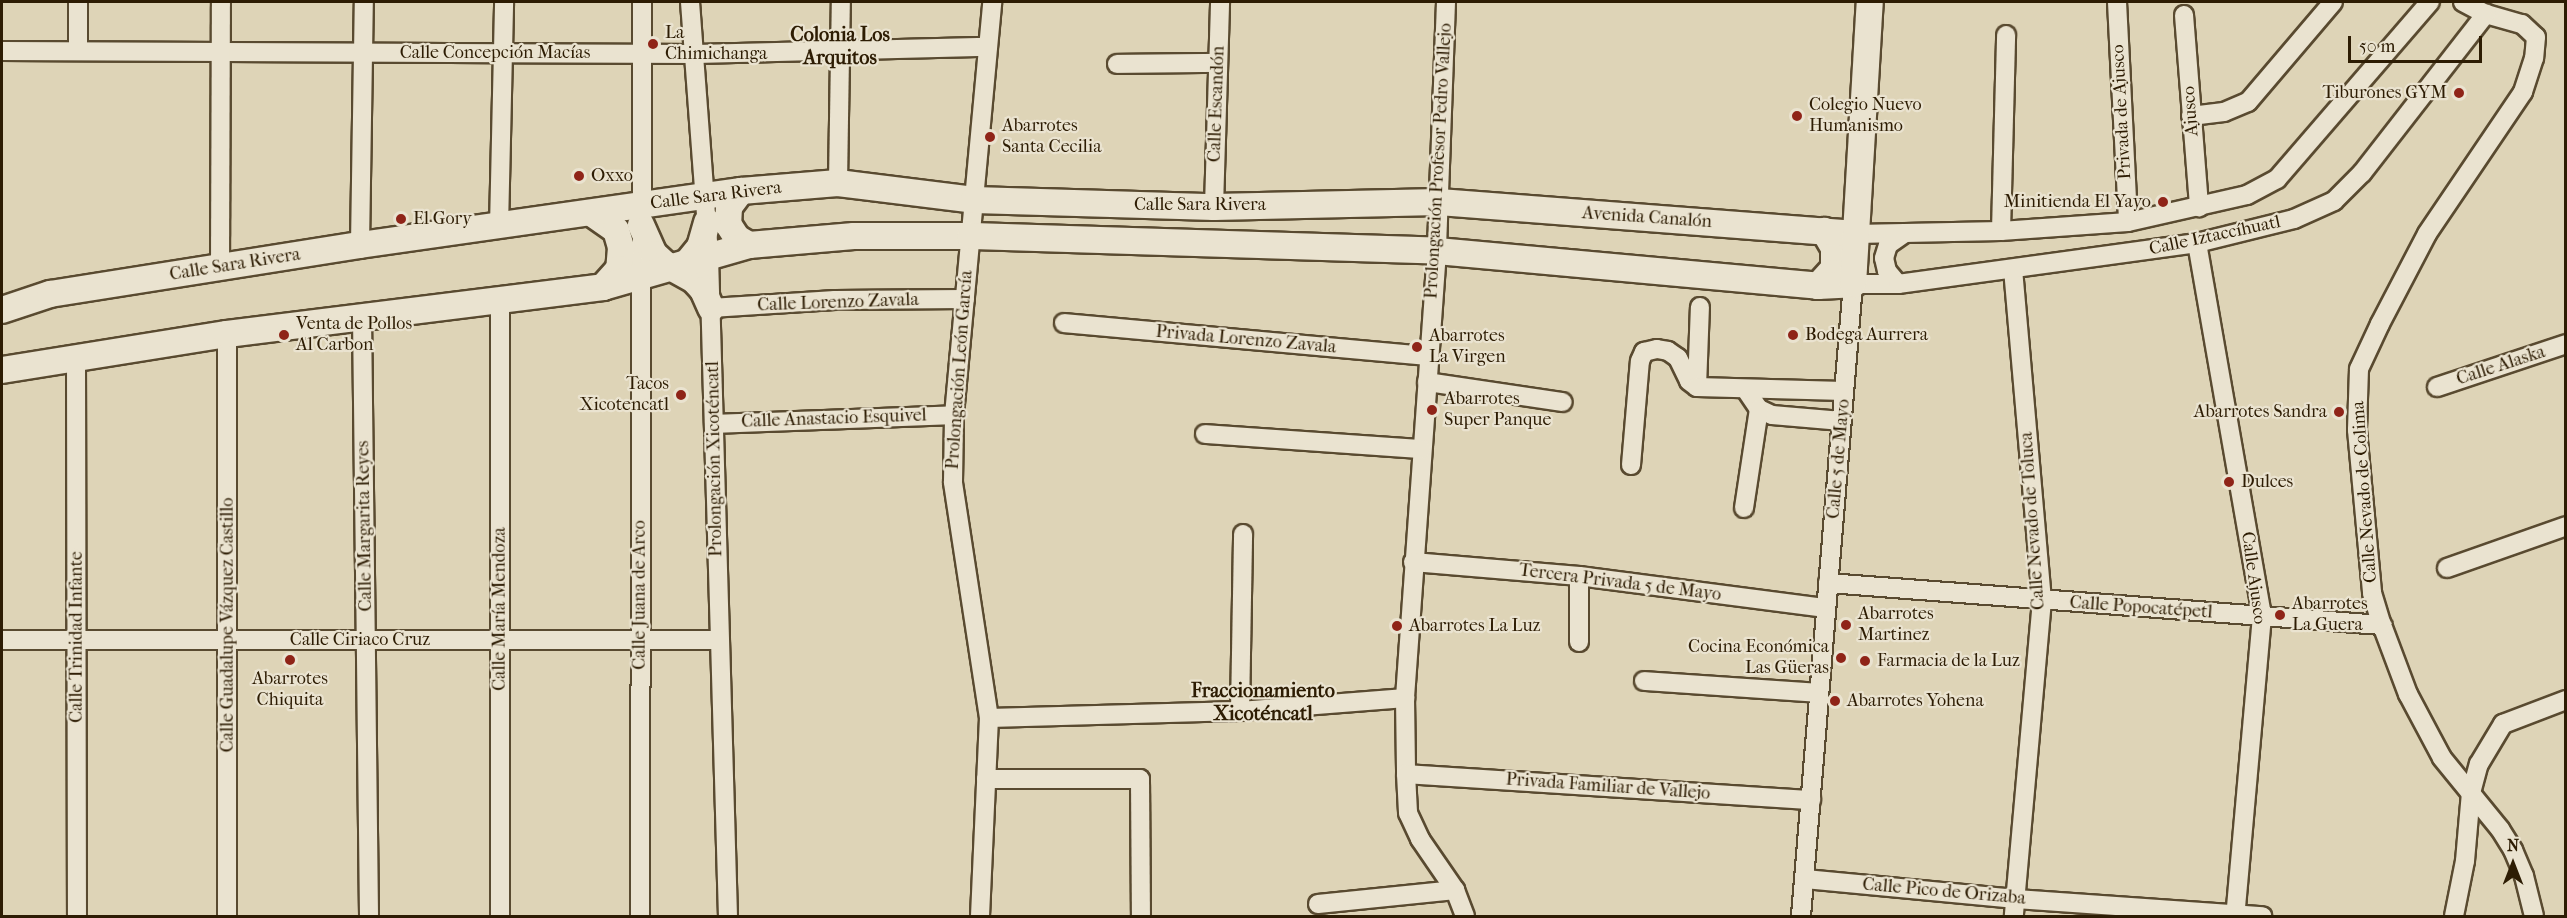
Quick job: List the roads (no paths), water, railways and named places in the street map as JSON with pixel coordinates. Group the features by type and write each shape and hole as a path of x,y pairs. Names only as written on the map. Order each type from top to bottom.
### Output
{"street":[{"path":"78,2 78,50"},
{"path":"220,267 221,2"},
{"path":"360,246 364,2"},
{"path":"499,227 504,2"},
{"path":"641,274 642,2"},
{"path":"689,262 700,247 707,222 696,54 690,2"},
{"path":"838,183 838,51 841,2"},
{"name":"Prolongación León García","path":"980,916 989,718 952,482 954,415 992,2"},
{"name":"Calle Escandón","path":"1214,207 1220,2"},
{"name":"Prolongación Profesor Pedro Vallejo","path":"1446,2 1437,250 1405,698 1406,774 1408,813 1420,839 1455,890 1465,916"},
{"name":"Calle 5 de Mayo","path":"1801,916 1853,284 1865,2"},
{"name":"Privada de Ajusco","path":"2117,2 2128,222"},
{"name":"Calle Iztaccíhuatl","path":"1856,234 2001,231 2128,222 2247,195 2277,179 2430,2"},
{"path":"2463,2 2486,14"},
{"path":"2192,116 2224,112 2248,102 2325,6"},
{"name":"Calle Iztaccíhuatl","path":"1853,284 1898,284 2197,243 2294,219 2334,201 2362,174 2486,14"},
{"name":"Calle Nevado de Colima","path":"2486,14 2522,24 2536,37 2534,58 2523,92 2427,234 2359,369 2357,430 2372,593 2382,625 2408,694 2442,758 2500,829 2512,850 2524,876 2534,916"},
{"name":"Ajusco","path":"2184,15 2199,207"},
{"path":"2001,231 2006,35"},
{"name":"Calle Concepción Macías","path":"2,51 696,54 988,47"},
{"path":"1117,64 1218,63"},
{"name":"Calle Sara Rivera","path":"5,306 50,294 360,246 593,214 641,216 706,196 838,183 974,200 1214,207 1439,202"},
{"path":"741,191 729,207 728,224 737,238 749,246"},
{"name":"Avenida Canalón","path":"1439,202 1856,234"},
{"path":"593,214 616,230 621,248 619,268 603,287"},
{"path":"641,216 654,254 689,262"},
{"path":"1818,286 1834,268 1834,248 1824,231"},
{"path":"1898,284 1887,271 1884,258 1888,245 1905,232"},
{"name":"Calle Sara Rivera","path":"2,370 228,334 603,287 641,274 749,246 854,236 970,236 1437,250"},
{"name":"Calle Ajusco","path":"2197,243 2262,616 2235,915"},
{"path":"1437,250 1818,286 1853,284"},
{"path":"689,262 711,308"},
{"name":"Prolongación Xicoténcatl","path":"689,262 711,308 728,916"},
{"name":"Calle Nevado de Toluca","path":"2013,269 2042,600 2015,908"},
{"name":"Calle Juana de Arco","path":"640,916 641,274"},
{"name":"Calle Lorenzo Zavala","path":"711,308 835,300 965,299"},
{"name":"Calle María Mendoza","path":"500,301 500,916"},
{"path":"1697,387 1700,307"},
{"name":"Calle Margarita Reyes","path":"362,316 369,916"},
{"name":"Privada Lorenzo Zavala","path":"1064,323 1428,356"},
{"name":"Calle Guadalupe Vázquez Castillo","path":"227,916 228,334"},
{"name":"Calle Alaska","path":"2437,387 2565,344"},
{"path":"1631,465 1640,361 1644,352 1657,349 1668,351 1678,358 1689,381 1697,387 1844,391"},
{"name":"Calle Trinidad Infante","path":"76,357 77,916"},
{"path":"1427,382 1563,402"},
{"path":"1746,390 1759,409 1772,415 1842,421"},
{"path":"1744,508 1759,409"},
{"name":"Calle Anastacio Esquivel","path":"714,424 954,415"},
{"path":"1205,434 1421,449"},
{"path":"2447,568 2565,526"},
{"path":"1240,711 1243,534"},
{"name":"Tercera Privada 5 de Mayo","path":"1413,562 1579,576 1826,608"},
{"path":"1579,576 1579,642"},
{"name":"Calle Popocatépetl","path":"1828,583 2382,625"},
{"name":"Calle Ciriaco Cruz","path":"2,640 719,640"},
{"path":"1644,681 1820,693"},
{"path":"989,718 1240,711 1405,698"},
{"path":"2454,916 2465,861 2471,793 2479,764 2503,724 2565,700"},
{"name":"Privada Familiar de Vallejo","path":"1406,774 1811,800"},
{"path":"986,779 1140,779 1141,916"},
{"name":"Calle Pico de Orizaba","path":"1805,879 2015,908 2262,916"},
{"path":"1318,904 1455,890"}],"place":[{"name":"La Chimichanga","path":"653,44"},
{"name":"Tiburones GYM","path":"2459,93"},
{"name":"Colegio Nuevo Humanismo","path":"1797,116"},
{"name":"Abarrotes Santa Cecilia","path":"990,137"},
{"name":"Oxxo","path":"579,176"},
{"name":"Minitienda El Yayo","path":"2163,202"},
{"name":"El Gory","path":"401,219"},
{"name":"Venta de Pollos Al Carbon","path":"284,335"},
{"name":"Bodega Aurrera","path":"1793,335"},
{"name":"Abarrotes La Virgen","path":"1417,347"},
{"name":"Tacos Xicotencatl","path":"681,395"},
{"name":"Abarrotes Super Panque","path":"1432,410"},
{"name":"Abarrotes Sandra","path":"2339,412"},
{"name":"Dulces","path":"2229,482"},
{"name":"Abarrotes La Guera","path":"2280,615"},
{"name":"Abarrotes Martinez","path":"1846,625"},
{"name":"Abarrotes La Luz","path":"1397,626"},
{"name":"Cocina Económica Las Güeras","path":"1841,658"},
{"name":"Abarrotes Chiquita","path":"290,660"},
{"name":"Farmacia de la Luz","path":"1865,661"},
{"name":"Abarrotes Yohena","path":"1835,701"}],"district":[{"name":"Colonia Los Arquitos","path":"840,46"},
{"name":"Fraccionamiento Xicoténcatl","path":"1263,702"}]}
